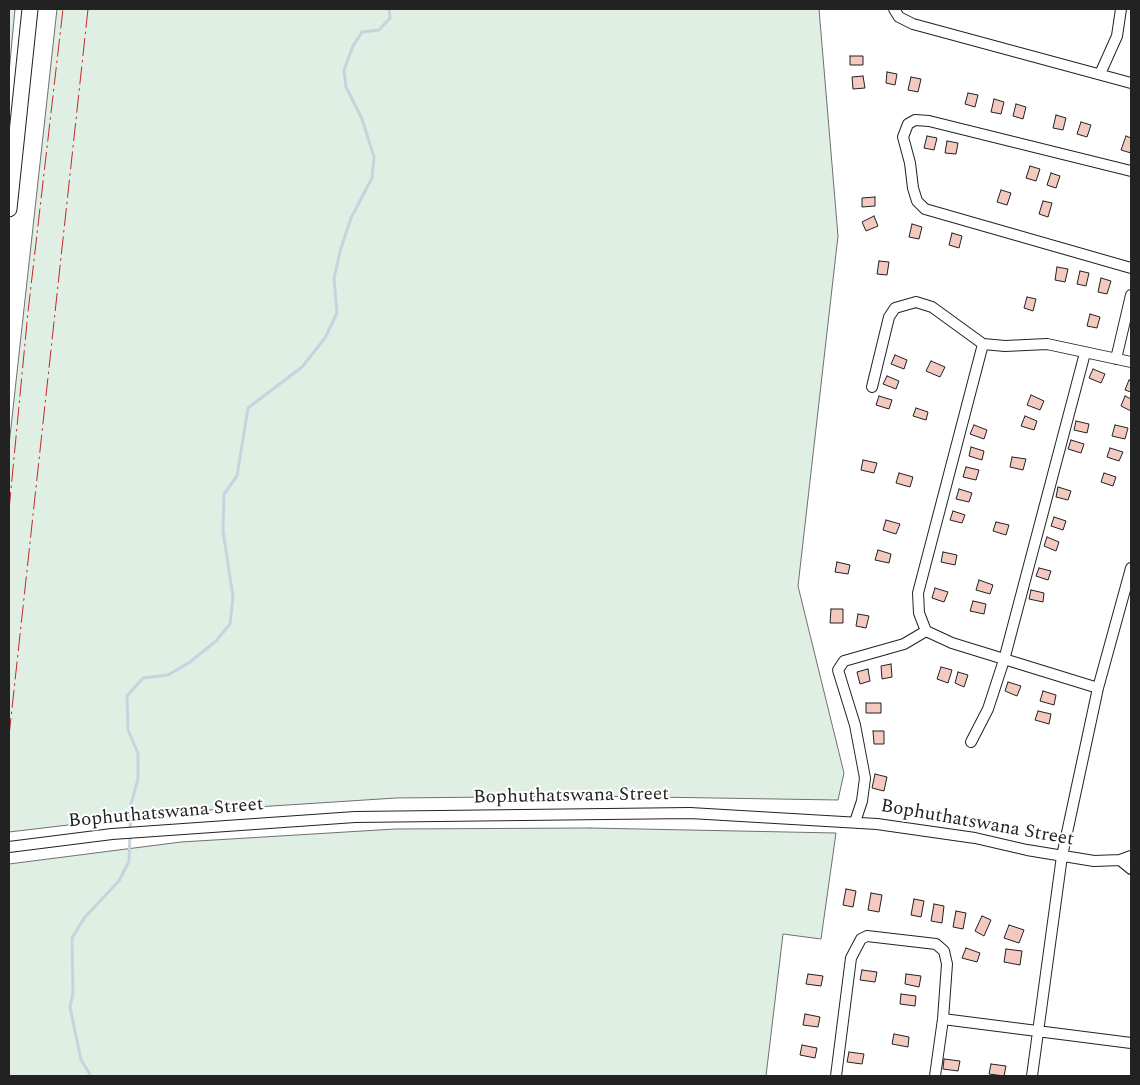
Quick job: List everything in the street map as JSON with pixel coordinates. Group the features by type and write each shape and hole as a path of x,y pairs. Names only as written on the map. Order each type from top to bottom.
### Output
{"street":[{"path":"9,209 30,9"},
{"path":"894,9 899,17 913,24 1131,82"},
{"path":"1100,74 1117,36 1122,9"},
{"path":"1131,170 929,121 916,120 908,124 903,137 910,163 913,188 917,201 925,209 1131,268"},
{"path":"1116,359 1131,295"},
{"path":"872,387 889,317 895,308 910,302 916,302 932,308 983,344 997,346 1047,344 1131,362"},
{"path":"983,344 918,594 919,613 926,631 952,643 1098,688"},
{"path":"971,742 988,709 1004,660 1085,353"},
{"path":"1032,1076 1062,856 1098,688 1131,568"},
{"path":"855,822 863,796 865,778 856,725 838,670 844,661 904,644 926,631"},
{"name":"Bophuthatswana Street","path":"9,847 112,834 355,817 690,813 855,822 975,838 1094,861 1120,860 1131,856"},
{"path":"1120,860 1131,870"},
{"path":"836,1076 852,958 861,939 872,936 936,944 942,948 947,964 943,1019 935,1076"},
{"path":"943,1019 1038,1030 1131,1044"}],"green space":[{"path":"9,9 15,9 9,73"},
{"path":"57,9 819,9 838,236 798,586 844,773 838,800 589,796 396,798 179,812 9,832 9,445"},
{"path":"590,828 836,833 821,939 783,934 766,1076 9,1076 9,864 181,842 395,829"}],"building":[{"path":"850,56 863,56 863,65 850,65"},
{"path":"887,72 897,74 895,85 886,83"},
{"path":"863,76 865,88 853,89 852,77"},
{"path":"911,77 921,79 918,92 908,90"},
{"path":"968,93 978,95 975,107 965,104"},
{"path":"994,99 1004,102 1001,114 991,112"},
{"path":"1016,104 1026,107 1023,119 1013,116"},
{"path":"1056,115 1066,118 1063,130 1053,128"},
{"path":"1081,122 1091,125 1087,137 1077,134"},
{"path":"927,136 937,138 934,150 924,148"},
{"path":"1126,136 1131,138 1131,153 1121,150"},
{"path":"947,141 958,143 956,154 945,153"},
{"path":"1030,166 1040,169 1036,181 1026,178"},
{"path":"1051,173 1060,176 1056,188 1047,185"},
{"path":"1001,190 1011,193 1007,205 997,202"},
{"path":"875,197 875,206 862,207 862,198"},
{"path":"1043,201 1052,203 1048,217 1039,214"},
{"path":"874,216 878,226 866,231 862,222"},
{"path":"912,224 922,227 919,239 909,237"},
{"path":"952,233 962,236 959,248 949,245"},
{"path":"879,261 889,262 887,275 877,274"},
{"path":"1057,267 1068,269 1065,282 1055,280"},
{"path":"1080,271 1089,273 1086,286 1077,284"},
{"path":"1101,278 1111,281 1107,294 1098,292"},
{"path":"1027,297 1036,299 1033,311 1024,308"},
{"path":"1090,314 1100,317 1097,328 1087,326"},
{"path":"895,355 907,360 904,369 891,364"},
{"path":"931,361 945,367 940,377 926,371"},
{"path":"1093,369 1105,374 1101,383 1089,378"},
{"path":"887,376 899,381 896,389 883,384"},
{"path":"1129,380 1131,381 1131,392 1125,390"},
{"path":"1031,395 1044,401 1040,410 1027,405"},
{"path":"879,396 892,400 889,409 876,405"},
{"path":"1125,396 1131,399 1131,411 1121,406"},
{"path":"916,408 928,412 926,420 913,416"},
{"path":"1025,416 1037,421 1034,430 1021,426"},
{"path":"1076,421 1089,424 1087,433 1074,430"},
{"path":"974,425 987,430 984,439 970,434"},
{"path":"1115,425 1128,428 1125,439 1112,436"},
{"path":"1071,440 1084,444 1081,453 1068,449"},
{"path":"971,447 984,451 982,460 969,456"},
{"path":"1110,448 1123,452 1119,461 1107,457"},
{"path":"1012,457 1026,459 1023,470 1010,467"},
{"path":"863,460 877,463 874,473 861,470"},
{"path":"966,467 979,470 976,480 963,477"},
{"path":"899,473 913,477 910,487 896,483"},
{"path":"1104,473 1116,477 1113,486 1101,482"},
{"path":"1058,487 1071,491 1068,500 1056,497"},
{"path":"959,489 972,493 969,502 956,499"},
{"path":"953,511 965,515 962,523 950,520"},
{"path":"1054,517 1066,521 1063,530 1051,526"},
{"path":"886,520 900,524 896,534 883,530"},
{"path":"996,522 1009,525 1006,535 993,531"},
{"path":"1047,537 1059,542 1056,551 1044,546"},
{"path":"878,550 891,554 889,563 875,560"},
{"path":"943,552 957,555 955,565 941,562"},
{"path":"837,562 850,565 848,574 835,572"},
{"path":"1039,568 1051,571 1048,580 1036,576"},
{"path":"979,580 993,585 990,594 976,590"},
{"path":"935,588 948,592 944,602 932,598"},
{"path":"1031,590 1044,593 1043,602 1029,599"},
{"path":"973,601 986,604 984,614 970,611"},
{"path":"831,609 843,609 843,623 830,623"},
{"path":"858,614 869,616 866,628 856,626"},
{"path":"891,664 892,677 882,679 881,666"},
{"path":"941,667 952,670 948,683 937,679"},
{"path":"868,669 870,681 860,684 857,672"},
{"path":"958,672 968,675 964,687 955,683"},
{"path":"1008,682 1021,686 1017,696 1005,691"},
{"path":"1043,691 1056,695 1054,705 1040,701"},
{"path":"866,703 881,703 881,713 866,713"},
{"path":"1038,711 1051,714 1049,724 1035,720"},
{"path":"873,731 884,731 884,744 874,744"},
{"path":"875,774 887,777 884,791 872,788"},
{"path":"846,889 856,891 853,907 843,905"},
{"path":"871,893 882,895 879,912 868,910"},
{"path":"914,899 924,901 921,917 911,915"},
{"path":"934,904 944,906 942,923 931,921"},
{"path":"956,911 966,913 963,929 953,927"},
{"path":"982,916 991,920 984,936 975,931"},
{"path":"1009,925 1024,930 1019,943 1004,938"},
{"path":"966,948 980,953 977,962 962,958"},
{"path":"1006,949 1022,951 1020,965 1004,962"},
{"path":"862,970 877,972 875,982 860,980"},
{"path":"808,974 823,976 821,986 806,984"},
{"path":"906,974 921,976 919,987 905,984"},
{"path":"901,994 916,996 915,1006 900,1004"},
{"path":"805,1014 820,1017 818,1027 803,1025"},
{"path":"894,1034 909,1037 908,1047 892,1044"},
{"path":"802,1045 817,1048 815,1058 800,1055"},
{"path":"849,1052 864,1054 862,1064 847,1062"},
{"path":"944,1059 960,1061 958,1071 943,1069"},
{"path":"991,1064 1006,1066 1004,1076 989,1074"}],"waterway":[{"path":"91,1076 81,1060 70,1007 73,993 72,938 85,917 119,881 129,861 131,804 138,779 138,753 128,730 127,696 143,678 168,675 190,662 216,641 230,624 233,597 223,531 224,494 237,476 248,408 302,367 325,338 337,313 334,278 341,248 351,218 372,178 374,157 362,119 346,87 344,70 353,46 362,32 379,30 390,18 389,9"}],"power":[{"path":"9,510 28,312 63,9"},
{"path":"9,736 88,9"}]}
